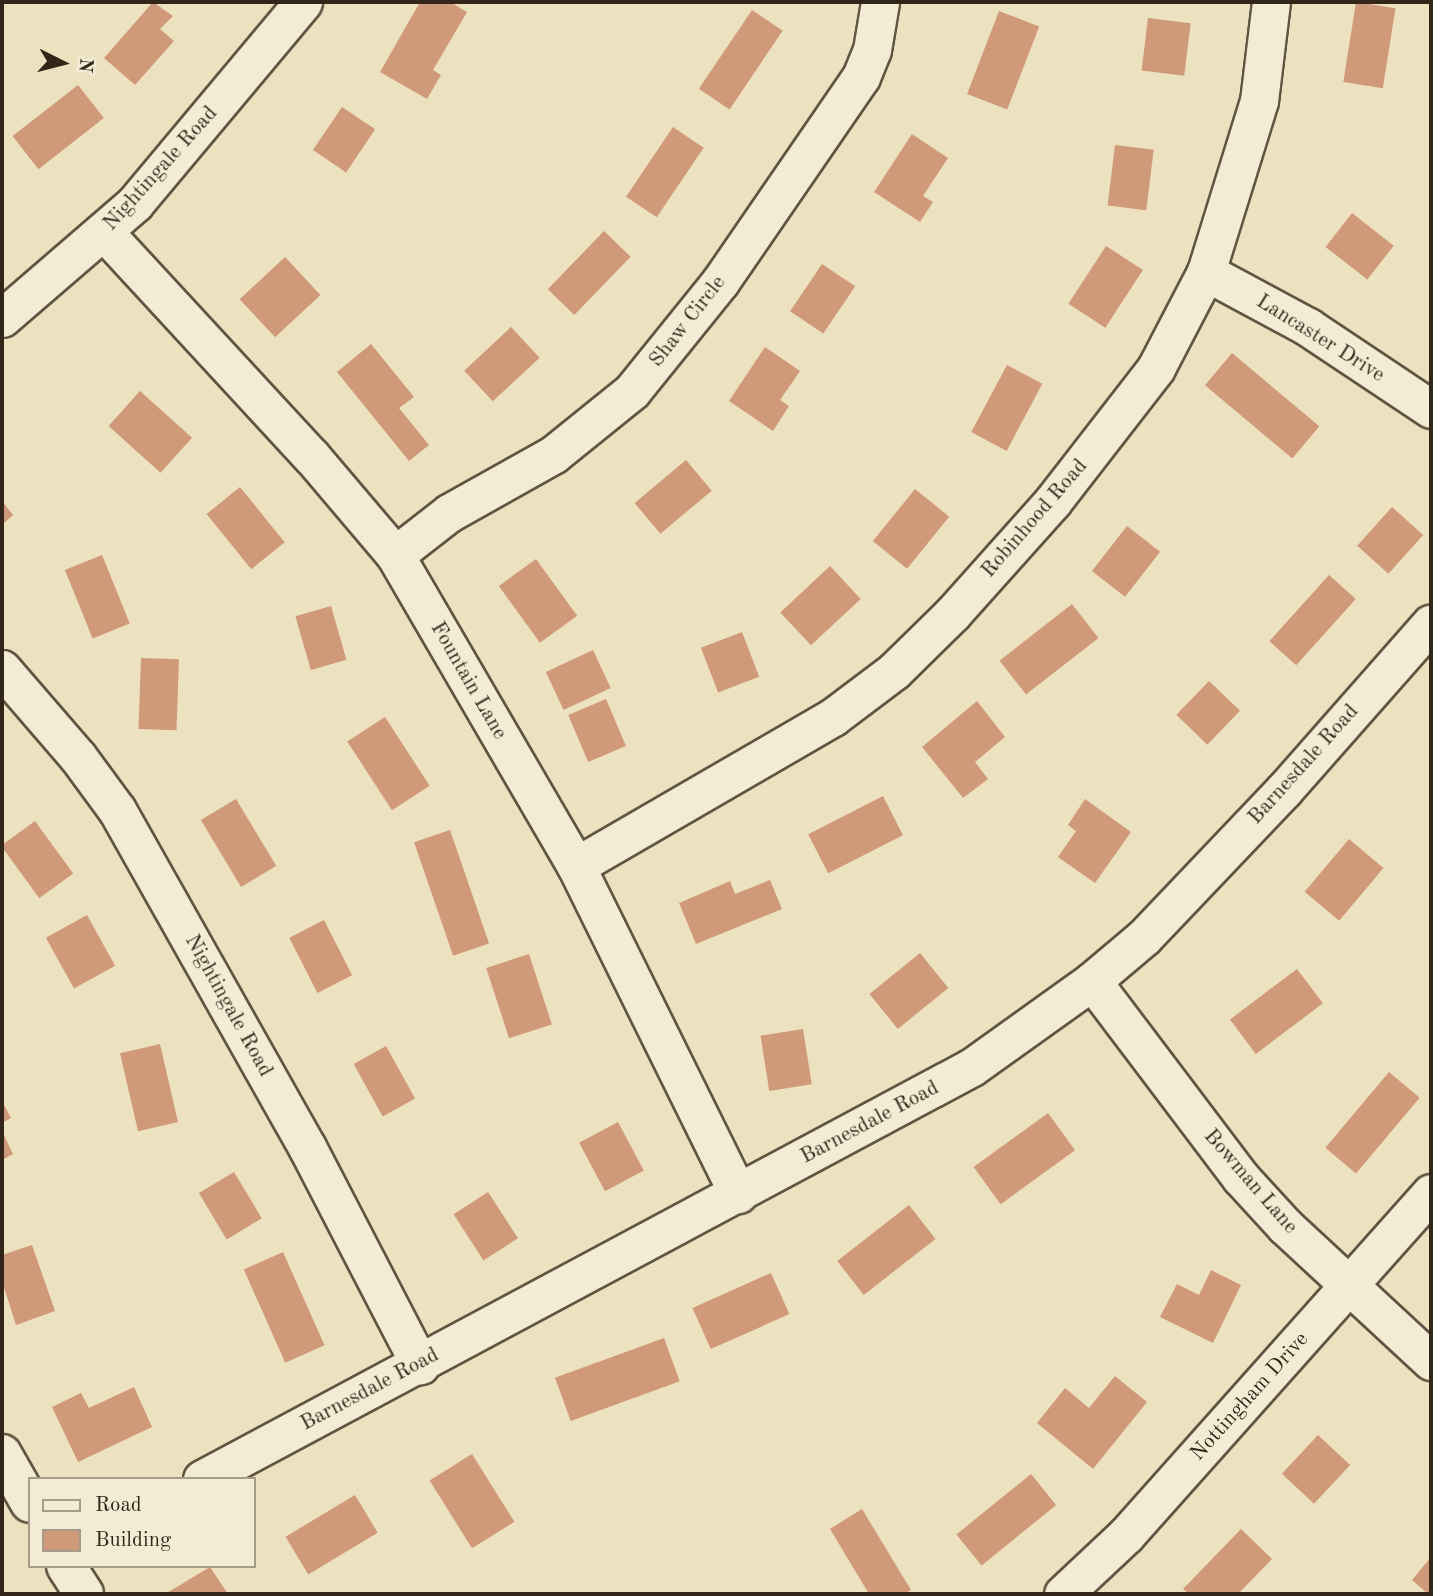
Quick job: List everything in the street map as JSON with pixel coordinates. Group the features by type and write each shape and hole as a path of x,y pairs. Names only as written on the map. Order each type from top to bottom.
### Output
{"street":[{"name":"Nightingale Road","path":"2,318 105,233 208,118 303,2"},
{"name":"Shaw Circle","path":"395,555 449,513 554,454 596,423 655,365 728,272 861,78 872,50 880,2"},
{"name":"Robinhood Road","path":"576,866 832,717 894,671 953,613 1054,501 1156,368 1206,272 1258,101 1271,2"},
{"name":"Fountain Lane","path":"105,233 312,457 395,555 576,866 738,1194"},
{"name":"Lancaster Drive","path":"1206,272 1308,327 1431,409"},
{"name":"Barnesdale Road","path":"206,1477 420,1365 972,1067 1092,981 1144,937 1214,865 1431,623"},
{"name":"Nightingale Road","path":"2,669 78,757 117,810 307,1147 420,1365"},
{"name":"Bowman Lane","path":"1092,981 1241,1178 1350,1286 1431,1361"},
{"name":"Nottingham Drive","path":"1063,1594 1126,1535 1431,1193"},
{"path":"2,1454 28,1500"},
{"path":"67,1568 84,1594"}],"building":[{"path":"153,2 173,16 160,29 174,41 135,85 104,58"},
{"path":"420,2 450,2 467,12 433,70 441,75 427,99 380,72"},
{"path":"1356,2 1396,8 1383,88 1343,82"},
{"path":"752,10 783,31 730,109 699,89"},
{"path":"999,11 1039,26 1007,109 967,94"},
{"path":"1148,18 1191,23 1184,76 1142,71"},
{"path":"78,85 104,118 38,169 13,136"},
{"path":"342,107 375,129 346,172 313,150"},
{"path":"673,127 704,148 657,217 626,197"},
{"path":"912,134 948,158 923,196 933,202 920,222 874,192"},
{"path":"1115,145 1154,150 1146,210 1108,206"},
{"path":"1352,213 1394,246 1367,280 1326,247"},
{"path":"604,231 631,257 574,315 548,289"},
{"path":"1106,246 1143,270 1105,328 1068,304"},
{"path":"285,257 320,295 275,337 240,299"},
{"path":"822,264 855,286 823,334 790,311"},
{"path":"511,327 540,358 493,401 464,371"},
{"path":"371,344 414,397 399,408 429,445 409,461 337,372"},
{"path":"765,347 800,371 780,400 789,406 773,431 729,401"},
{"path":"1232,353 1319,426 1292,458 1205,385"},
{"path":"1007,365 1042,384 1007,451 971,432"},
{"path":"140,391 192,438 161,473 109,426"},
{"path":"686,460 712,491 660,534 635,503"},
{"path":"240,487 285,542 251,569 207,514"},
{"path":"915,489 949,517 907,569 873,541"},
{"path":"2,501 13,515 2,525"},
{"path":"1392,507 1423,535 1388,574 1357,546"},
{"path":"1127,526 1160,552 1125,597 1092,571"},
{"path":"102,555 130,624 93,639 65,570"},
{"path":"536,559 577,616 540,643 499,586"},
{"path":"830,566 861,599 811,645 780,612"},
{"path":"1329,575 1356,599 1296,665 1269,641"},
{"path":"1072,604 1098,638 1026,695 1000,661"},
{"path":"331,606 346,660 311,670 295,616"},
{"path":"742,632 759,677 718,693 701,648"},
{"path":"593,650 611,688 564,710 546,672"},
{"path":"141,658 179,659 176,730 139,729"},
{"path":"1209,681 1240,711 1207,745 1176,715"},
{"path":"606,699 626,746 588,762 568,715"},
{"path":"977,701 1005,737 975,762 988,779 963,798 922,747"},
{"path":"385,717 430,786 392,810 347,742"},
{"path":"883,796 903,835 828,873 808,834"},
{"path":"236,799 276,866 241,887 201,820"},
{"path":"1085,799 1131,832 1095,883 1058,857 1076,831 1068,825"},
{"path":"35,821 73,874 39,898 2,847"},
{"path":"450,830 489,943 453,956 414,842"},
{"path":"1349,839 1383,868 1339,921 1305,892"},
{"path":"770,880 782,909 696,944 679,903 730,881 735,894"},
{"path":"87,915 115,966 74,989 46,938"},
{"path":"324,920 352,975 317,993 289,938"},
{"path":"920,953 948,988 898,1029 869,994"},
{"path":"529,954 552,1024 509,1038 486,968"},
{"path":"1297,969 1323,1003 1256,1054 1230,1020"},
{"path":"803,1029 812,1084 769,1091 761,1036"},
{"path":"160,1044 178,1122 138,1131 120,1053"},
{"path":"386,1046 415,1098 383,1116 354,1064"},
{"path":"1389,1072 1420,1098 1356,1174 1325,1148"},
{"path":"2,1101 11,1118 2,1123"},
{"path":"1048,1113 1075,1150 1001,1204 974,1167"},
{"path":"618,1122 644,1171 605,1191 579,1143"},
{"path":"2,1131 13,1154 2,1160"},
{"path":"234,1172 262,1218 227,1239 199,1193"},
{"path":"488,1192 518,1238 484,1260 454,1214"},
{"path":"909,1205 935,1239 864,1295 837,1261"},
{"path":"32,1245 55,1311 16,1325 2,1281 2,1255"},
{"path":"283,1252 324,1345 285,1363 244,1269"},
{"path":"1211,1270 1241,1285 1213,1343 1160,1317 1177,1284 1199,1295"},
{"path":"771,1273 789,1314 711,1349 692,1308"},
{"path":"664,1338 680,1381 571,1421 555,1378"},
{"path":"1115,1376 1147,1402 1093,1469 1037,1423 1065,1388 1089,1408"},
{"path":"134,1387 152,1427 78,1462 52,1407 81,1393 89,1408"},
{"path":"1318,1435 1350,1465 1314,1504 1282,1474"},
{"path":"472,1454 514,1522 472,1548 430,1480"},
{"path":"1031,1474 1056,1505 982,1566 956,1534"},
{"path":"355,1495 378,1533 308,1574 286,1537"},
{"path":"862,1509 911,1590 904,1594 869,1594 830,1529"},
{"path":"1241,1529 1272,1559 1238,1594 1189,1594 1183,1589"},
{"path":"1431,1557 1431,1594 1428,1594 1412,1580"},
{"path":"211,1568 228,1594 165,1594"}]}
